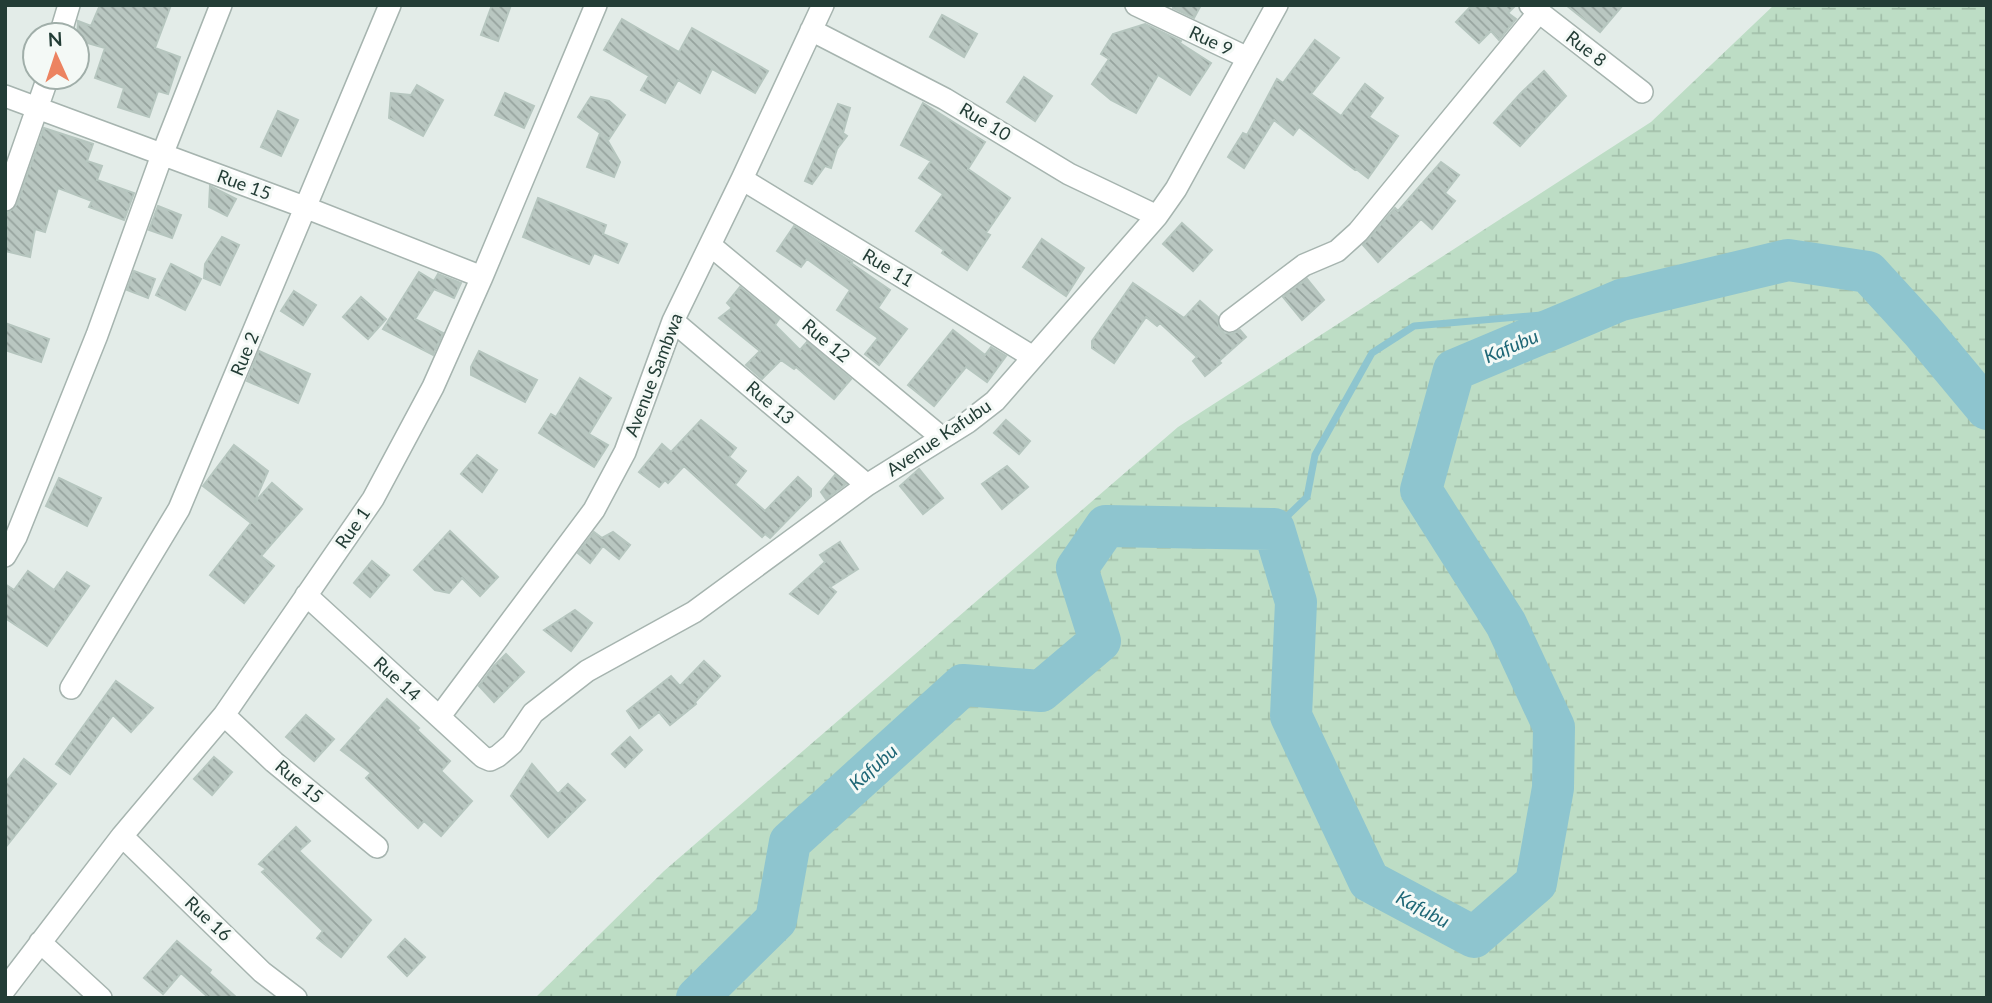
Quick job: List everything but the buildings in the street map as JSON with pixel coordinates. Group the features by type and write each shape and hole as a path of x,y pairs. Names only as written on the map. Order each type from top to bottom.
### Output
{"street":[{"path":"5,556 16,537 97,335 162,155 221,5"},
{"name":"Rue 2","path":"71,688 179,509 390,5"},
{"name":"Rue 1","path":"5,989 122,836 223,715 373,499 433,387 596,5"},
{"name":"Avenue Sambwa","path":"440,716 594,510 625,452 673,321 823,5"},
{"name":"Rue 9","path":"1136,5 1248,58"},
{"name":"Avenue Kafubu","path":"490,760 512,744 533,713 587,671 694,612 867,485 968,422 995,401 1157,216 1176,189 1277,5"},
{"path":"1230,321 1304,265 1337,251 1358,232 1535,9"},
{"name":"Rue 8","path":"1535,9 1642,92"},
{"name":"Rue 10","path":"811,30 946,99 1069,174 1157,216"},
{"path":"5,200 43,91"},
{"name":"Rue 15","path":"5,96 307,208 482,277"},
{"name":"Rue 11","path":"742,179 1033,357"},
{"name":"Rue 12","path":"710,245 941,437"},
{"name":"Rue 13","path":"673,321 867,485"},
{"name":"Rue 14","path":"306,596 482,757 490,760"},
{"name":"Rue 15","path":"223,715 274,762 377,847"},
{"name":"Rue 16","path":"122,836 262,972 296,998"},
{"path":"40,942 101,998"}],"green space":[{"path":"1774,5 1987,5 1987,998 535,998 664,871 1178,427 1651,122"}],"waterway":[{"name":"Kafubu","path":"697,998 776,920 790,842 963,685 1041,691 1100,641 1077,568 1106,526 1274,529 1296,602 1291,716 1369,881 1474,937 1536,883 1553,788 1554,727 1506,624 1421,490 1454,370 1621,300 1788,260 1868,272 1987,409"},
{"path":"1274,529 1307,497 1315,455 1372,353 1414,326 1599,310"}]}
